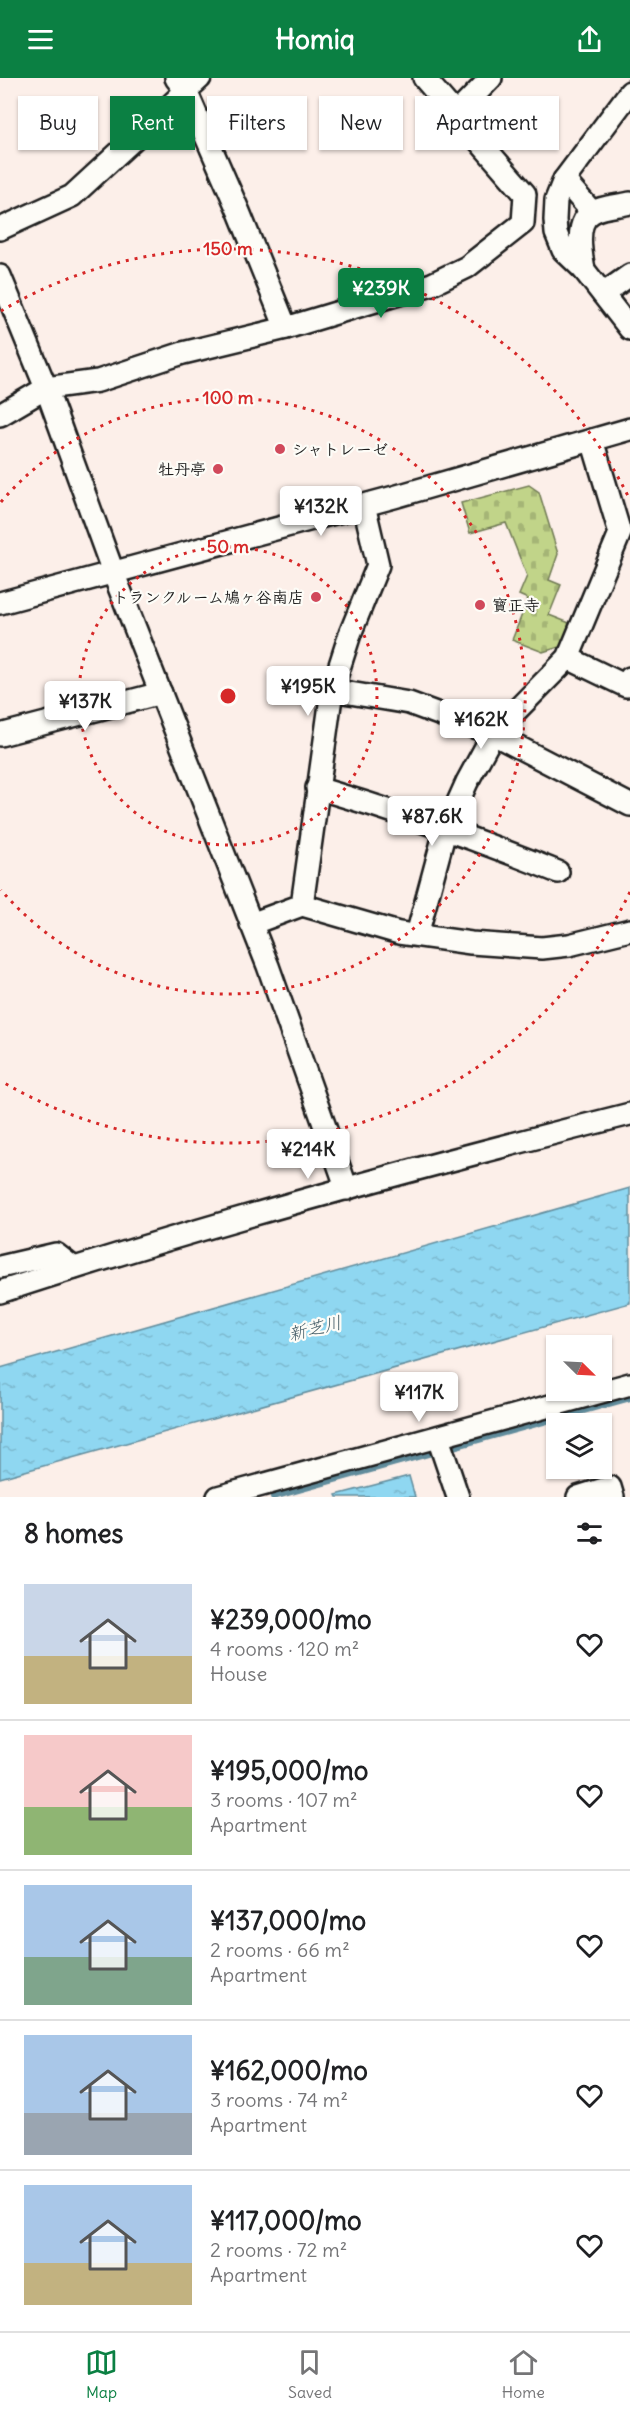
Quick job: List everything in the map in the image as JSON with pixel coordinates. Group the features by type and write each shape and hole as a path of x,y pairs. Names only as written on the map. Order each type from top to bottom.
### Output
{"street":[{"path":"424,78 440,96"},
{"path":"473,96 490,78"},
{"path":"0,229 72,196 187,82 286,328"},
{"path":"630,92 564,180 556,200 556,233 563,250 584,270 630,329"},
{"path":"0,416 46,388 98,381 183,353 286,328 432,284 467,267 523,223 525,194 487,150"},
{"path":"564,180 592,212"},
{"path":"584,270 580,243 582,228 592,212 630,203"},
{"path":"603,294 630,275"},
{"path":"0,276 46,388 113,572 251,924 347,1189"},
{"path":"0,603 364,505 630,429"},
{"path":"417,935 445,831 467,782 493,734 568,658 620,533 592,440"},
{"path":"302,905 332,690 350,634 378,565 364,505"},
{"path":"568,658 626,686 630,678"},
{"path":"332,690 409,702 493,734 630,805"},
{"path":"0,735 161,693"},
{"path":"317,788 382,807 445,831 497,847 558,872"},
{"path":"251,924 302,905 399,933 471,943 542,948 569,945 630,930"},
{"path":"0,1292 74,1268 477,1152 630,1114"},
{"path":"0,1267 56,1254 74,1268"},
{"path":"218,1497 630,1384"},
{"path":"438,1438 458,1497"},
{"path":"578,1497 610,1487 613,1497"}],"green space":[{"path":"529,485 539,492 558,554 549,580 561,585 549,615 577,626 569,644 543,652 512,640 528,599 519,595 527,576 506,523 470,533 461,503"}],"water":[{"name":"新芝川","path":"630,1188 630,1303 0,1478 0,1368"},
{"path":"409,1476 415,1497 337,1497 336,1495"}],"waterway":[{"path":"273,1497 630,1398"}],"place":[{"name":"シャトレーゼ","path":"280,449"},
{"name":"牡丹亭","path":"218,469"},
{"name":"トランクルーム鳩ヶ谷南店","path":"316,597"},
{"name":"寶正寺","path":"480,605"}]}
